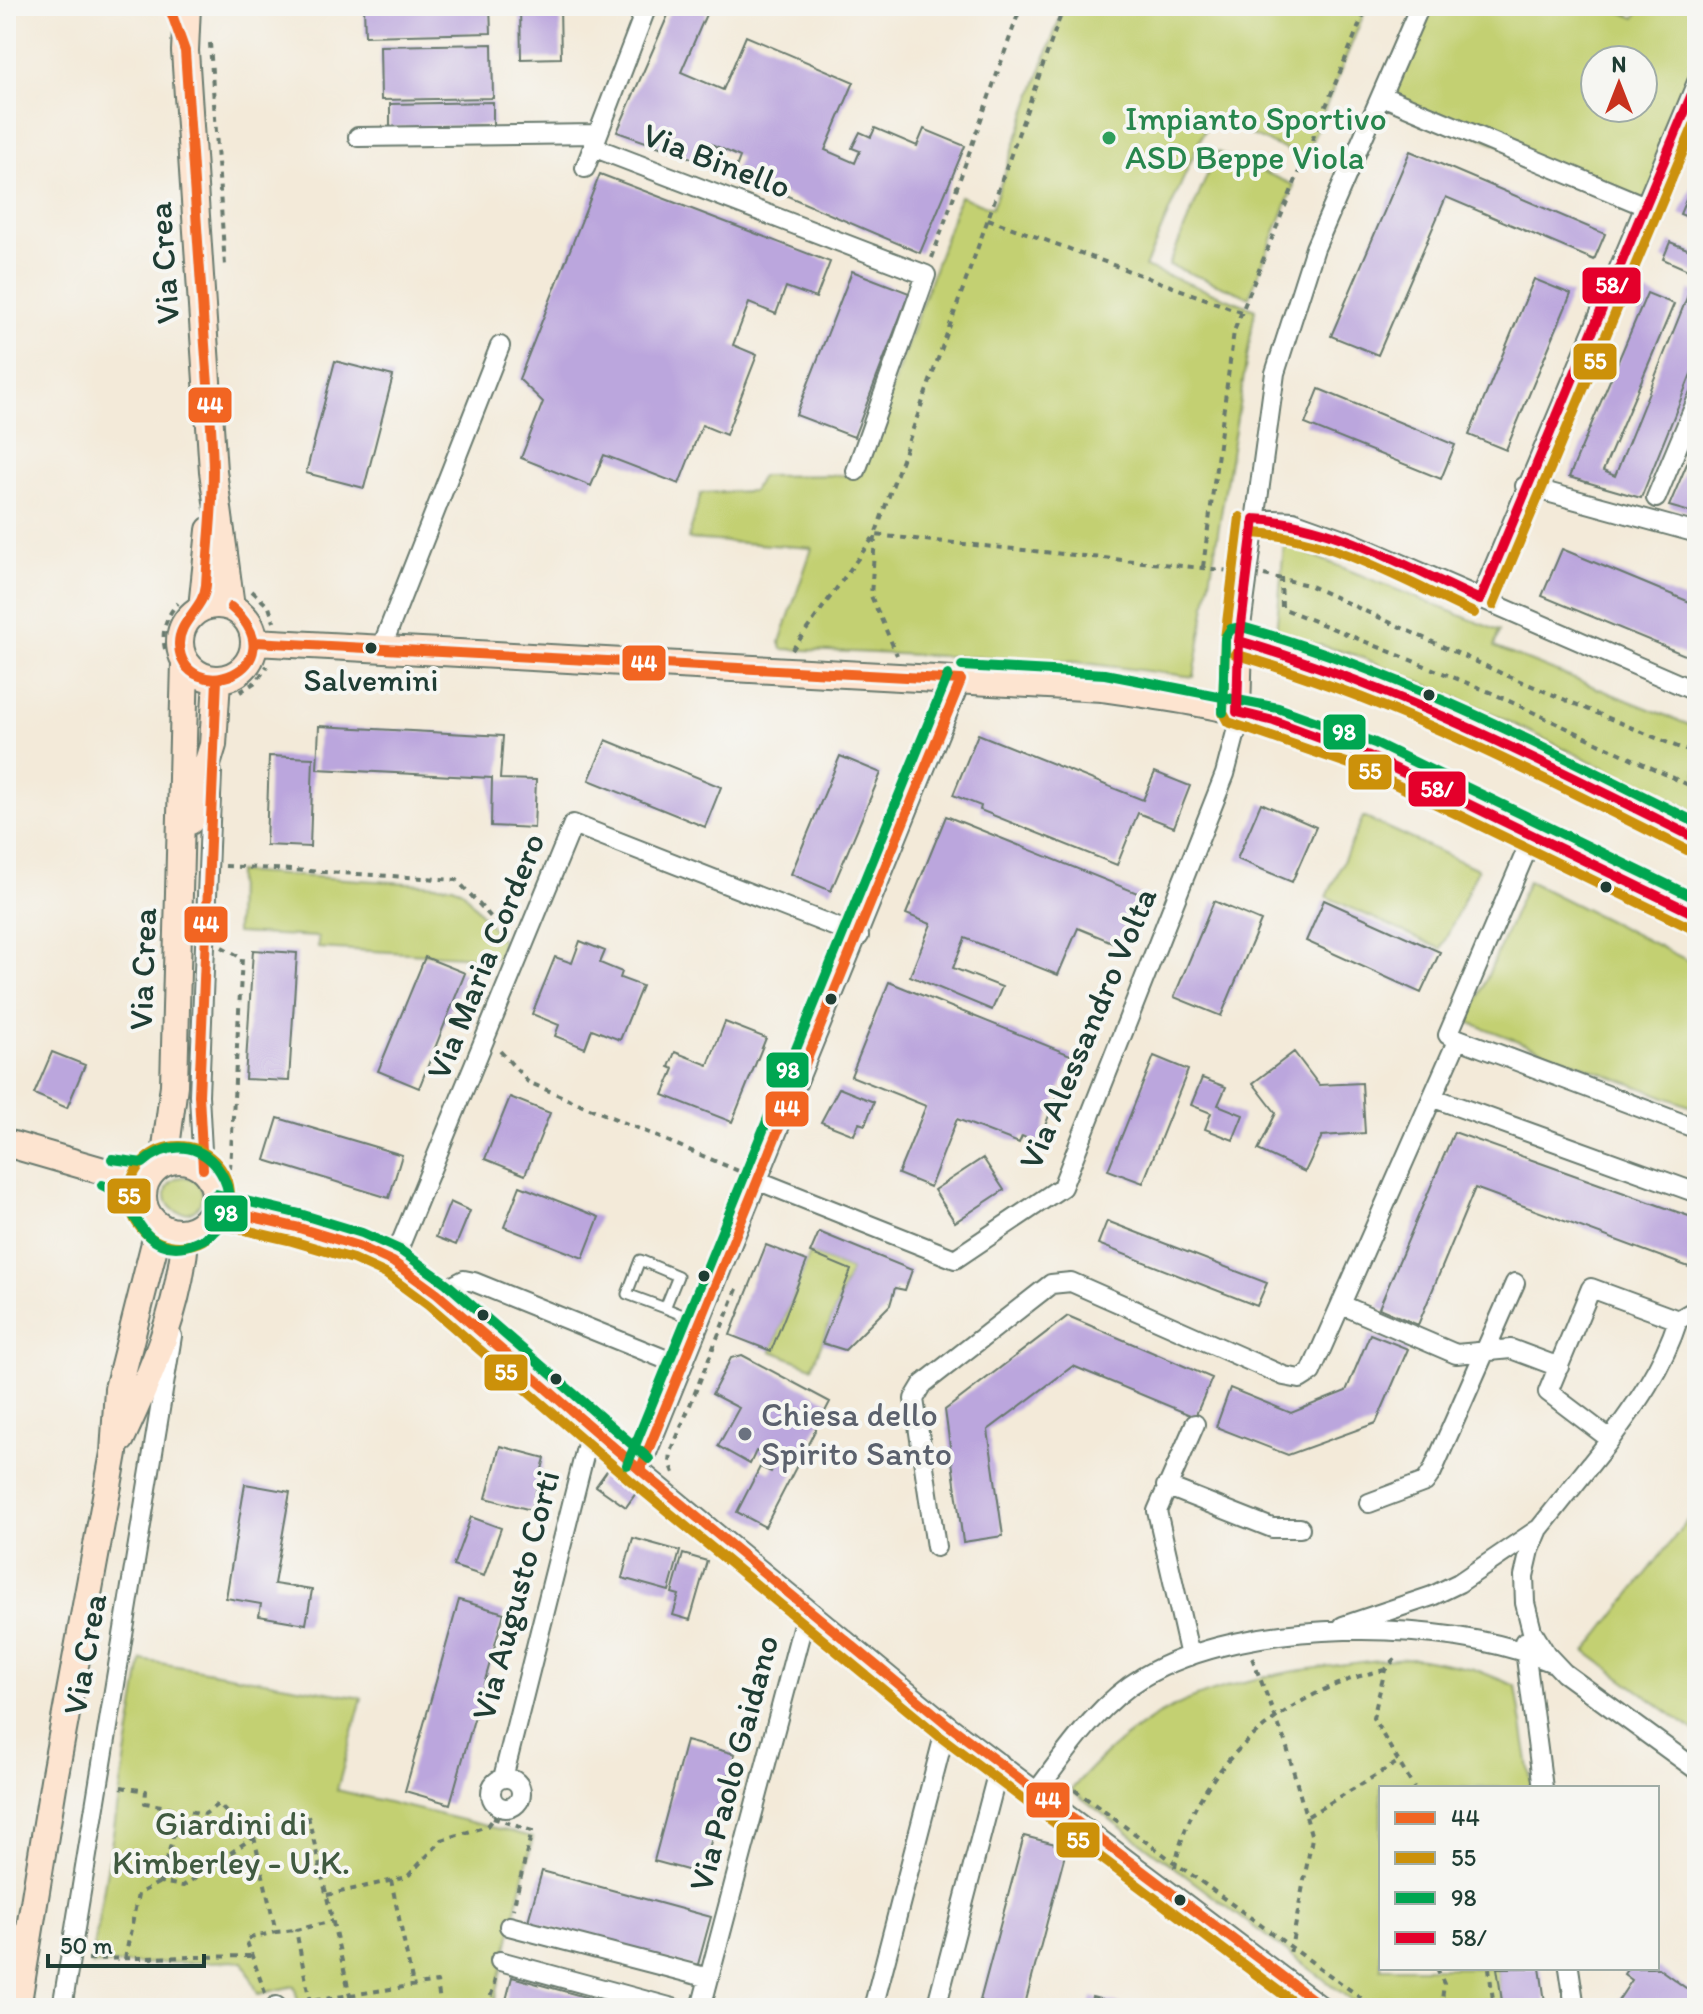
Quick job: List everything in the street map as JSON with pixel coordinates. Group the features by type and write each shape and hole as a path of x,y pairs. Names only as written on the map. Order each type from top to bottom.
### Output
{"street":[{"name":"Via Crea","path":"169,6 185,51"},
{"name":"Via Crea","path":"187,6 185,51 213,471 231,607"},
{"path":"585,168 647,6"},
{"path":"1237,712 1239,641 1275,373 1315,248 1420,6"},
{"path":"1480,600 1525,486 1697,82"},
{"path":"1382,96 1645,206"},
{"path":"358,137 595,140"},
{"name":"Via Binello","path":"595,140 819,234 926,275"},
{"path":"856,471 926,275"},
{"path":"381,649 500,346"},
{"path":"1656,498 1697,400"},
{"name":"Via Crea","path":"195,600 213,471"},
{"path":"1525,486 1697,533"},
{"path":"1254,519 1293,521 1321,531 1697,692"},
{"path":"195,600 231,607 248,621 255,642 248,664 229,678 217,680 193,672 176,661 183,625 195,600"},
{"path":"1239,641 1286,653 1403,697 1697,839"},
{"path":"255,642 1102,688 1237,712 1274,721 1369,756 1697,915"},
{"name":"Via Crea","path":"168,1174 182,855 176,661"},
{"name":"Via Crea","path":"168,1174 199,1095 217,680"},
{"path":"640,1470 961,680"},
{"name":"Via Alessandro Volta","path":"759,1181 955,1259 1062,1187 1225,774 1236,732 1237,712"},
{"name":"Via Crea","path":"182,855 200,782 213,745"},
{"name":"Via Maria Cordero","path":"393,1262 573,824 859,936"},
{"path":"1533,835 1448,1035 1697,1129"},
{"path":"936,1547 914,1399 923,1384 1051,1284 1071,1282 1284,1376 1300,1379 1311,1372 1458,1039"},
{"path":"1434,1098 1697,1193"},
{"path":"6,1143 117,1175 168,1174 214,1187 213,1208 207,1219 186,1232 148,1231 168,1174"},
{"path":"213,1208 296,1227 358,1246 393,1262 437,1294 640,1470 807,1609"},
{"name":"Via Crea","path":"17,2008 55,1774 114,1453 118,1389 148,1231"},
{"name":"Via Crea","path":"62,2008 163,1407 174,1312 183,1278 186,1232"},
{"path":"437,1294 464,1280 474,1282 682,1366"},
{"path":"1369,1503 1425,1482 1515,1283"},
{"path":"1610,1439 1548,1392 1591,1288 1678,1320"},
{"path":"1342,1305 1456,1354 1511,1349 1559,1367"},
{"path":"1329,1631 1432,1596 1503,1555 1539,1529 1610,1439 1664,1361 1678,1320 1697,1309"},
{"name":"Via Crea","path":"114,1453 174,1312"},
{"path":"1190,1656 1157,1511 1195,1424"},
{"name":"Via Augusto Corti","path":"497,1813 511,1807 521,1796 517,1783 503,1778 591,1428"},
{"path":"1166,1486 1272,1528 1300,1528"},
{"path":"1539,1529 1524,1576 1524,1650 1543,1786"},
{"path":"1525,1603 1532,1631 1553,1663"},
{"name":"Via Paolo Gaidano","path":"701,2008 807,1609 947,1724 1324,2008"},
{"path":"1036,1792 1113,1699 1142,1678 1190,1656 1246,1641 1329,1631 1421,1632 1524,1650 1553,1663 1697,1770"},
{"path":"873,2008 947,1724"},
{"path":"936,2008 1000,1763"},
{"path":"509,1926 709,1978"},
{"path":"500,1961 673,2008"},
{"path":"1569,1970 1575,2008"}],"lane":[{"path":"665,1308 678,1276 640,1260 627,1294 700,1322"}],"path":[{"path":"926,275 1021,6"},
{"path":"907,677 871,596 875,535 1064,6"},
{"path":"1203,567 1234,331 1367,6"},
{"path":"988,219 1242,312"},
{"path":"875,535 1281,577 1308,585 1501,673 1697,755"},
{"path":"778,670 875,535"},
{"path":"1281,577 1282,608 1492,693 1697,789"},
{"path":"176,661 162,637 169,613 195,600"},
{"path":"223,865 457,880 477,898 508,942 522,947"},
{"path":"498,1047 502,1056 528,1082 742,1170 737,1182"},
{"path":"117,1175 115,1187 128,1196 148,1231"},
{"path":"671,1452 743,1272"},
{"path":"1246,1641 1308,1816 1312,1838 1290,1954"},
{"path":"1395,1659 1385,1670 1373,1718 1413,1786"},
{"path":"1175,1868 1185,1833 1220,1771 1253,1735 1351,1676 1385,1670"},
{"path":"1308,1816 1399,1762"},
{"path":"121,1787 146,1791 145,1803 205,1814 218,1804 253,1838 276,1932"},
{"path":"160,1882 181,1809"},
{"path":"125,1959 138,1894 160,1882 183,1886 253,1838 307,1812 353,2008"},
{"path":"327,1895 407,1877 442,1840 487,1826 497,1813 532,1831"},
{"path":"391,1880 413,1985"},
{"path":"333,1921 246,1939 261,1988 276,2007 437,1982 441,2008"},
{"path":"296,1930 310,2002"},
{"path":"70,1960 250,1956"},
{"path":"1438,1970 1444,1984 1441,2008"},
{"path":"1489,1970 1494,2008"}],"green space":[{"path":"1064,6 1367,6 1305,158 1210,117 1145,267 1255,309 1194,677 1077,662 782,649 780,642 812,548 688,539 701,493 753,491 761,476 861,475 960,196 992,208"},
{"path":"1421,6 1606,6 1635,18 1641,6 1697,6 1697,82 1646,206 1382,96"},
{"path":"1217,152 1294,185 1249,297 1169,265"},
{"path":"1284,544 1499,631 1494,647 1697,728 1697,813 1485,710 1356,655 1276,633"},
{"path":"1363,817 1478,869 1441,949 1327,897"},
{"path":"237,872 453,886 462,890 502,940 498,958 318,948 318,937 236,933"},
{"path":"1528,881 1697,965 1697,1109 1468,1022"},
{"path":"184,1177 197,1182 202,1195 197,1208 184,1213 171,1208 166,1195 171,1182"},
{"path":"810,1253 851,1270 812,1367 771,1351"},
{"path":"1697,1508 1697,1733 1586,1652"},
{"path":"1417,1658 1474,1669 1516,1686 1532,1786 1379,1786 1379,1970 1497,1970 1503,2008 1362,2008 1071,1790 1120,1741 1145,1723 1199,1696 1261,1678 1372,1661"},
{"name":"Giardini di Kimberley - U.K.","path":"142,1660 362,1698 337,1790 533,1837 493,2008 300,2008 294,1986 258,1994 243,1961 91,1965"}],"building":[{"path":"364,6 490,6 491,33 365,36"},
{"path":"520,6 560,6 561,58 521,59"},
{"path":"672,6 692,6 707,12 681,72 723,90 746,36 854,82 825,150 855,163 860,151 852,148 860,132 871,137 875,128 917,146 924,129 965,146 920,253 734,173 740,157 705,141 697,160 617,132"},
{"path":"492,44 493,98 381,100 380,46"},
{"path":"493,102 493,125 390,127 390,104"},
{"path":"1410,151 1605,234 1594,260 1446,197 1378,355 1331,336"},
{"path":"600,174 830,262 816,298 786,287 776,314 749,303 733,345 757,355 726,435 702,425 679,484 604,455 591,486 521,458 543,402 519,379"},
{"path":"1697,174 1697,221 1680,214"},
{"path":"1670,242 1697,253 1697,274 1663,259"},
{"path":"852,271 909,293 854,437 796,415"},
{"path":"1534,279 1571,294 1506,450 1469,435"},
{"path":"1690,290 1697,292 1697,359 1641,498 1569,477 1647,293 1674,304 1603,471 1615,476"},
{"path":"335,361 393,376 364,488 306,473"},
{"path":"1319,389 1455,445 1441,479 1305,424"},
{"path":"1697,440 1697,514 1669,506"},
{"path":"1562,549 1697,605 1697,660 1542,596"},
{"path":"319,726 503,736 500,779 536,780 534,828 491,826 492,778 317,769"},
{"path":"978,734 1143,800 1155,772 1190,786 1174,827 1138,813 1117,865 980,810 981,806 953,795"},
{"path":"606,740 721,787 705,827 589,780"},
{"path":"269,756 313,758 310,847 266,845"},
{"path":"840,756 881,773 831,891 791,874"},
{"path":"1261,803 1316,827 1292,882 1237,859"},
{"path":"946,816 1145,896 1124,947 1078,928 1058,975 965,938 953,968 1002,987 992,1010 910,976 931,924 906,914"},
{"path":"1324,900 1440,952 1421,993 1306,941"},
{"path":"1214,901 1261,921 1221,1016 1174,997"},
{"path":"580,941 605,951 600,963 622,972 620,978 642,986 620,1040 592,1029 585,1048 555,1036 559,1025 532,1014 555,957 572,963"},
{"path":"253,950 297,953 289,1081 245,1079"},
{"path":"425,957 465,973 419,1088 378,1071"},
{"path":"889,982 1073,1056 1038,1143 1022,1136 1019,1143 957,1119 930,1187 898,1174 926,1106 851,1076"},
{"path":"725,1022 766,1038 732,1122 663,1095 674,1069 669,1067 675,1052 708,1065"},
{"path":"52,1052 85,1065 67,1108 34,1094"},
{"path":"1294,1052 1319,1085 1362,1083 1365,1133 1322,1136 1305,1172 1258,1150 1276,1113 1253,1083"},
{"path":"1154,1056 1188,1070 1143,1183 1108,1170"},
{"path":"1202,1078 1226,1087 1218,1105 1243,1115 1233,1140 1205,1129 1211,1113 1191,1105"},
{"path":"839,1088 874,1102 865,1125 859,1123 854,1135 821,1122"},
{"path":"510,1097 550,1113 525,1175 485,1159"},
{"path":"278,1118 402,1155 389,1198 265,1160"},
{"path":"1454,1132 1697,1219 1697,1270 1475,1188 1418,1325 1379,1308"},
{"path":"983,1158 1004,1190 955,1222 934,1190"},
{"path":"520,1186 599,1217 583,1258 504,1227"},
{"path":"450,1202 470,1211 456,1245 436,1237"},
{"path":"1107,1221 1267,1283 1257,1306 1098,1244"},
{"path":"819,1232 912,1270 905,1290 895,1288 890,1305 845,1350 822,1343 851,1270 810,1253"},
{"path":"766,1245 807,1261 771,1351 730,1335"},
{"path":"1068,1316 1212,1378 1195,1417 1073,1366 988,1430 1003,1536 963,1542 945,1410"},
{"path":"1370,1334 1408,1349 1376,1423 1288,1455 1216,1427 1230,1388 1291,1413 1346,1391"},
{"path":"742,1355 830,1402 765,1527 737,1512 760,1467 771,1472 776,1461 756,1451 750,1464 718,1446 739,1408 712,1394 731,1358"},
{"path":"500,1446 545,1458 531,1510 486,1498"},
{"path":"611,1465 641,1486 626,1507 596,1486"},
{"path":"245,1484 290,1492 274,1584 312,1590 306,1624 259,1616 261,1604 226,1598"},
{"path":"471,1517 501,1528 484,1576 453,1566"},
{"path":"633,1538 680,1551 669,1591 622,1578"},
{"path":"683,1554 707,1561 690,1620 673,1615 679,1595 672,1593"},
{"path":"459,1600 504,1613 450,1804 405,1791"},
{"path":"686,1741 735,1754 702,1874 654,1861"},
{"path":"1024,1836 1067,1847 1024,2008 978,2008"},
{"path":"542,1871 711,1917 697,1968 528,1921"},
{"path":"1659,1969 1697,1996 1697,2008 1629,2008 1618,2001 1632,1980 1624,1974 1627,1970"},
{"path":"1497,1970 1540,1970 1546,2008 1503,2008"},
{"path":"512,1977 622,2007 622,2008 504,2008"},
{"path":"1092,1997 1132,2007 1132,2008 1089,2008"}],"transit line":[{"name":"44","path":"169,6 185,51 213,470 206,585 201,601 183,629 179,645 185,665 199,676 216,678 233,674 247,664 253,648 249,629 231,607"},
{"name":"58/","path":"1480,600 1697,82"},
{"name":"55","path":"1493,605 1697,118"},
{"name":"55","path":"1240,517 1225,639 1223,713 1228,722 1364,769 1691,928"},
{"name":"58/","path":"1254,519 1239,641 1237,712 1274,721 1369,756 1697,915"},
{"name":"58/","path":"1254,519 1284,522 1342,538 1480,600"},
{"name":"55","path":"1253,533 1282,536 1339,552 1474,613"},
{"name":"98","path":"1223,712 1225,638 1231,629 1242,627 1301,645 1417,689 1530,740 1697,823"},
{"name":"58/","path":"1239,641 1357,681 1415,705 1529,756 1697,839"},
{"name":"44","path":"255,642 961,680 640,1470"},
{"name":"55","path":"1235,654 1353,694 1468,742 1691,852"},
{"name":"98","path":"962,666 1105,674 1278,708 1375,743 1697,899"},
{"name":"98","path":"627,1465 948,675"},
{"name":"44","path":"203,1169 199,1095 217,680"},
{"name":"55","path":"179,1146 207,1154 221,1168 229,1196 221,1224 207,1238 179,1246 151,1238 137,1224 129,1196 137,1168 151,1154 179,1146"},
{"name":"98","path":"102,1185 121,1198 152,1239 170,1246 197,1242 218,1229 227,1211 228,1191 220,1172 206,1157 188,1148 166,1149 143,1163 112,1159"},
{"name":"98","path":"216,1194 300,1214 362,1233 400,1250 446,1283 649,1459"},
{"name":"44","path":"213,1208 296,1227 358,1246 393,1262 437,1294 640,1470 947,1724 1324,2008"},
{"name":"55","path":"210,1222 353,1259 386,1274 428,1305 631,1481 938,1735 1301,2008"}],"place":[{"name":"Impianto Sportivo ASD Beppe Viola","path":"1109,138"},
{"name":"Salvemini","path":"371,648"},
{"name":"Chiesa dello Spirito Santo","path":"745,1434"}]}
